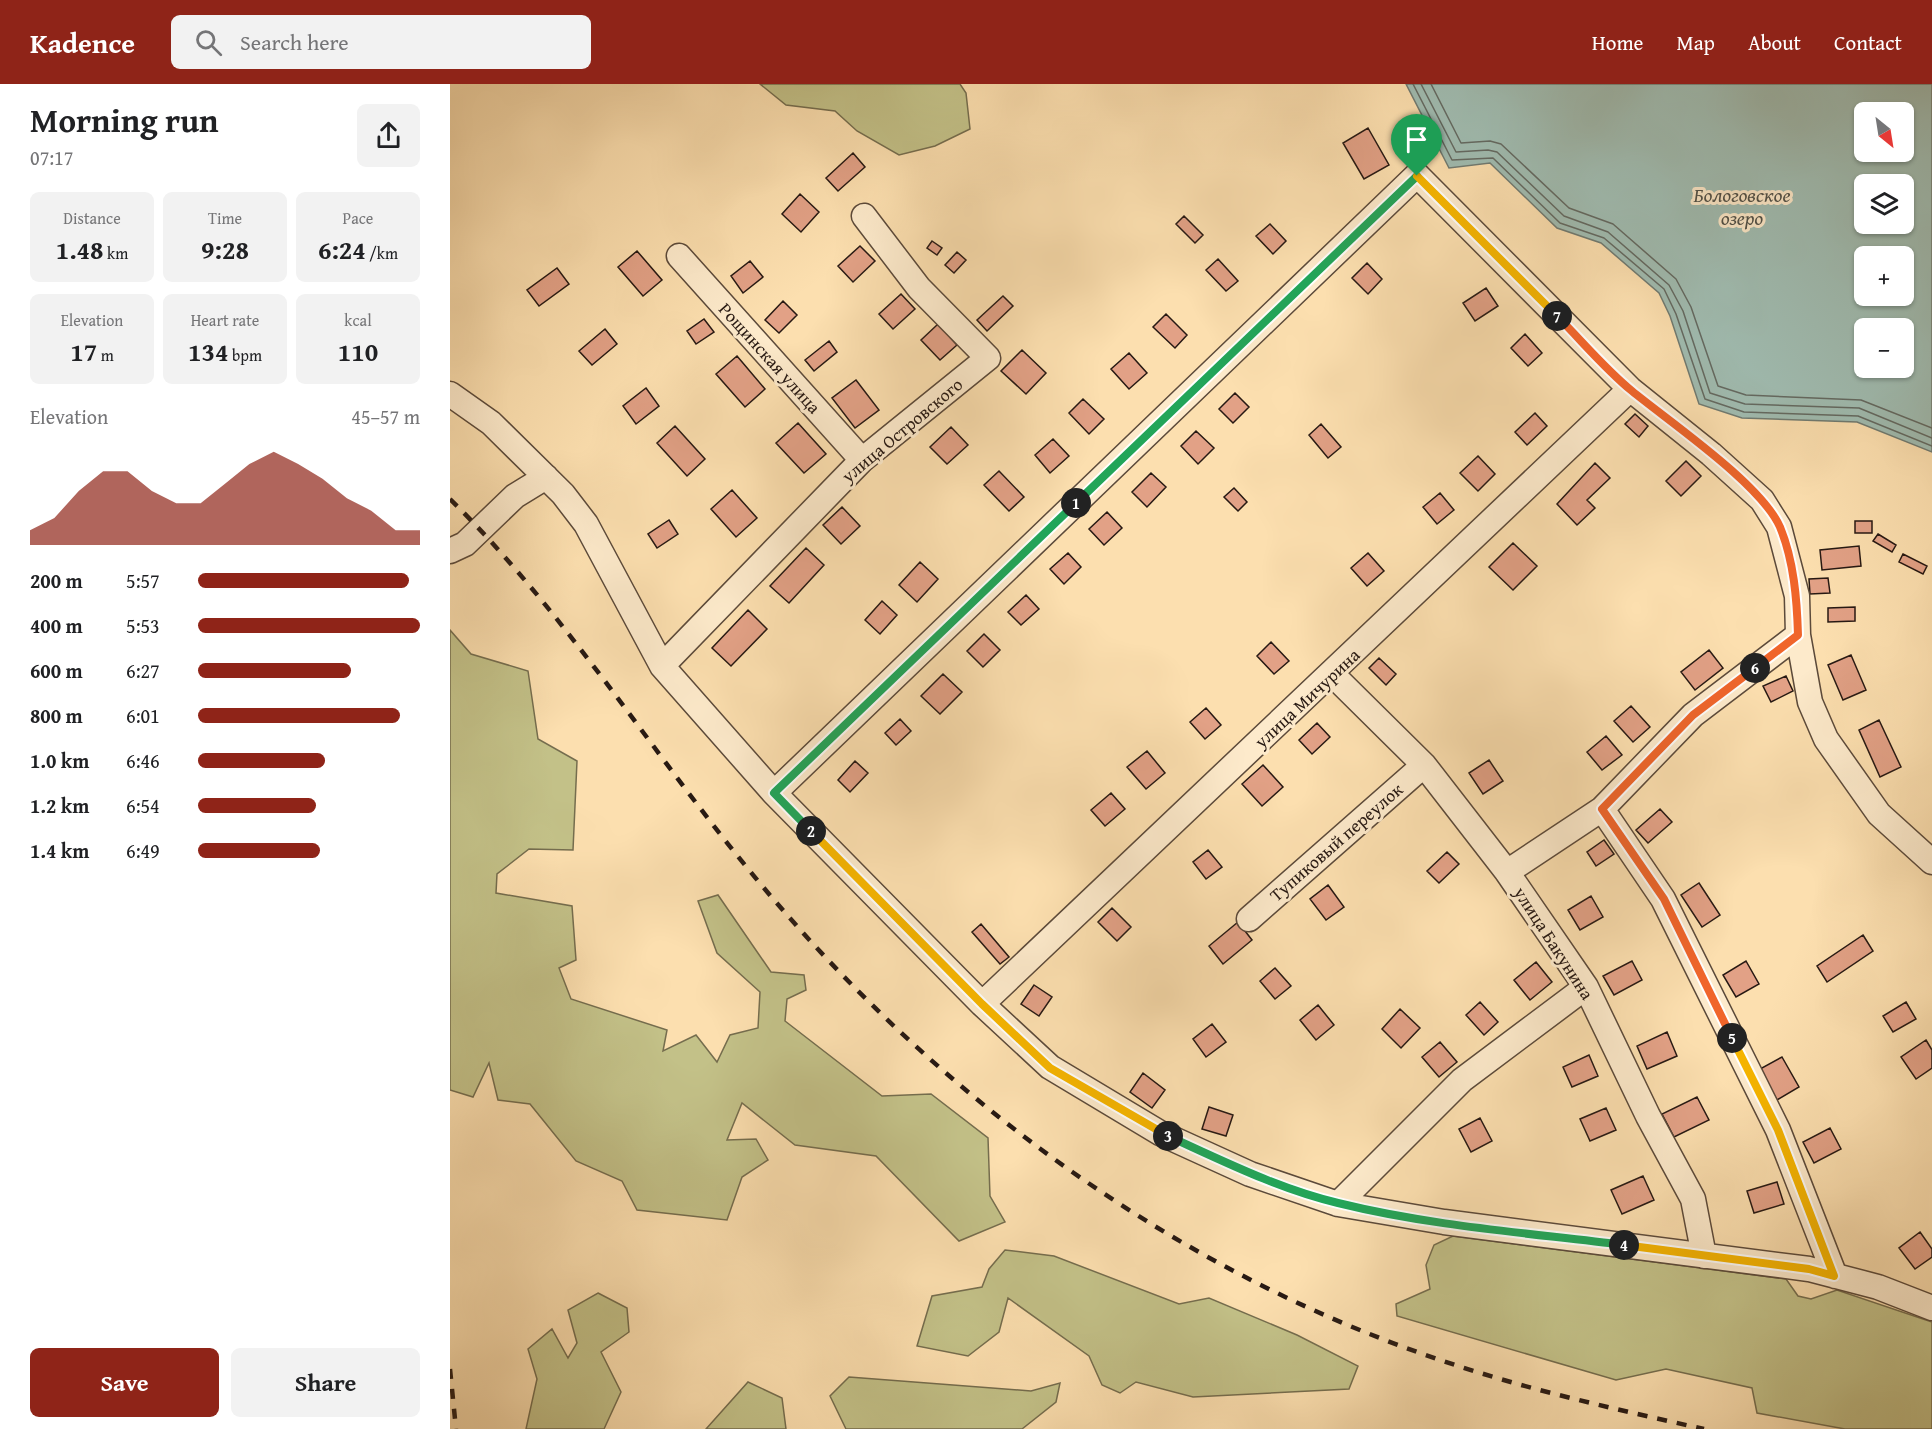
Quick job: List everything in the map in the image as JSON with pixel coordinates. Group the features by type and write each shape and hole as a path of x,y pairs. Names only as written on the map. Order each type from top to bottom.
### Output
{"street":[{"path":"774,793 1417,176 1630,389 1711,454 1762,500 1779,527 1797,596 1798,635 1810,702 1826,739 1879,814 1932,862"},
{"name":"улица Островского","path":"662,666 862,460 988,358 919,288 864,216"},
{"name":"Рощинская улица","path":"679,256 862,460"},
{"name":"улица Мичурина","path":"982,1004 1630,389"},
{"path":"450,394 491,423 546,477 586,524 662,666 774,793 982,1004 1050,1068 1160,1133 1250,1174 1338,1204 1444,1222 1809,1269 1878,1287 1932,1308"},
{"path":"450,551 465,544 515,496 546,477"},
{"path":"1507,872 1602,809 1693,715 1798,635"},
{"name":"улица Бакунина","path":"1332,674 1424,765 1507,872 1586,987 1648,1116 1693,1199 1704,1256"},
{"name":"Тупиковый переулок","path":"1249,919 1424,765"},
{"path":"1602,809 1669,909 1778,1130 1834,1276"},
{"path":"1338,1204 1462,1080 1586,987"}],"shaded area":[{"path":"760,84 960,84 966,93 970,129 935,146 899,155 857,131 835,111 786,105"},
{"path":"450,630 471,654 528,671 538,739 577,761 573,850 529,849 497,874 496,893 572,906 576,960 559,968 571,999 667,1030 663,1051 696,1035 717,1062 730,1035 758,1028 760,992 717,953 698,901 718,895 771,972 804,975 806,990 787,999 785,1021 882,1096 931,1094 988,1138 990,1196 1005,1222 959,1241 876,1156 795,1145 742,1103 727,1140 756,1139 768,1160 742,1177 727,1220 637,1210 622,1181 576,1161 530,1104 498,1100 489,1063 473,1097 450,1090"},
{"path":"1453,1236 1786,1279 1798,1296 1811,1299 1837,1290 1932,1322 1932,1429 1845,1429 1757,1413 1752,1388 1666,1369 1616,1380 1397,1316 1396,1304 1430,1289 1426,1265 1434,1245"},
{"path":"1005,1250 1054,1256 1179,1304 1209,1298 1297,1335 1358,1366 1349,1389 1193,1397 1136,1382 1120,1393 1102,1385 1089,1356 1008,1298 999,1332 968,1356 917,1346 932,1296 982,1287 989,1269"},
{"path":"598,1293 627,1308 629,1332 601,1352 621,1392 604,1429 526,1429 537,1379 528,1349 552,1329 568,1358 577,1343 568,1310"},
{"path":"849,1377 1031,1391 1060,1383 1056,1402 1022,1429 846,1429 830,1396"},
{"path":"748,1382 782,1398 786,1429 706,1429"}],"water":[{"name":"Бологовское озеро","path":"1406,84 1932,84 1932,452 1857,422 1742,418 1699,404 1670,316 1659,293 1601,243 1557,228 1490,163 1449,168"}],"building":[{"path":"1368,128 1389,165 1364,179 1343,143"},
{"path":"853,153 865,167 838,191 826,178"},
{"path":"800,194 819,212 801,232 782,214"},
{"path":"1184,216 1203,235 1195,243 1176,224"},
{"path":"1270,224 1286,241 1273,254 1256,236"},
{"path":"932,241 942,248 937,255 927,248"},
{"path":"860,246 875,261 853,282 838,266"},
{"path":"637,251 662,280 643,296 618,267"},
{"path":"957,252 966,260 954,273 945,265"},
{"path":"1218,259 1238,281 1226,291 1206,270"},
{"path":"750,261 763,277 743,293 731,276"},
{"path":"1367,263 1382,279 1368,294 1352,278"},
{"path":"557,268 569,284 539,306 527,290"},
{"path":"1486,288 1498,306 1475,321 1463,303"},
{"path":"901,294 915,309 893,329 879,314"},
{"path":"1003,296 1013,306 987,331 977,320"},
{"path":"783,301 797,315 779,333 765,320"},
{"path":"1166,314 1187,335 1175,348 1153,327"},
{"path":"704,319 714,332 696,344 687,331"},
{"path":"938,324 957,345 940,360 921,340"},
{"path":"605,329 617,344 592,365 579,351"},
{"path":"1525,334 1542,353 1528,366 1511,348"},
{"path":"829,341 837,352 814,371 805,360"},
{"path":"1022,350 1046,373 1026,394 1001,371"},
{"path":"1129,353 1147,373 1129,389 1111,369"},
{"path":"737,356 765,389 745,407 716,374"},
{"path":"856,380 879,410 855,428 832,398"},
{"path":"646,388 659,406 636,424 623,406"},
{"path":"1235,393 1249,407 1233,423 1219,409"},
{"path":"1083,399 1104,419 1089,434 1069,413"},
{"path":"1535,413 1547,426 1527,445 1515,432"},
{"path":"1635,414 1648,426 1639,437 1625,424"},
{"path":"798,423 826,454 804,473 776,443"},
{"path":"1321,424 1341,447 1328,458 1309,435"},
{"path":"675,426 705,459 687,476 657,443"},
{"path":"951,427 968,445 947,464 930,447"},
{"path":"1196,431 1214,448 1198,464 1181,446"},
{"path":"1053,439 1069,456 1050,473 1035,455"},
{"path":"1478,456 1495,474 1478,491 1460,473"},
{"path":"1686,461 1701,476 1681,496 1666,481"},
{"path":"1595,463 1610,478 1587,500 1595,508 1577,525 1557,504"},
{"path":"999,471 1024,497 1009,511 984,485"},
{"path":"1151,473 1166,487 1147,507 1132,492"},
{"path":"1234,488 1247,502 1238,511 1224,497"},
{"path":"732,490 757,518 736,537 711,509"},
{"path":"1440,493 1454,510 1437,524 1423,507"},
{"path":"842,507 860,526 841,544 823,525"},
{"path":"1107,512 1122,528 1104,545 1089,529"},
{"path":"669,520 678,534 657,548 648,534"},
{"path":"1855,521 1872,521 1872,533 1855,533"},
{"path":"1878,534 1896,545 1892,552 1873,541"},
{"path":"1513,543 1537,566 1513,590 1489,567"},
{"path":"1859,546 1861,566 1822,570 1820,550"},
{"path":"806,548 824,565 789,603 770,586"},
{"path":"1068,553 1081,567 1064,584 1050,569"},
{"path":"1368,553 1384,571 1367,586 1351,568"},
{"path":"1903,554 1927,566 1923,574 1899,562"},
{"path":"920,562 938,579 917,602 899,585"},
{"path":"1828,578 1830,593 1810,594 1809,579"},
{"path":"1026,595 1039,609 1021,625 1008,612"},
{"path":"882,601 897,615 880,634 865,620"},
{"path":"1855,607 1855,621 1828,622 1828,608"},
{"path":"748,610 767,629 731,666 712,648"},
{"path":"984,634 1000,650 983,667 967,651"},
{"path":"1271,642 1289,661 1274,674 1257,656"},
{"path":"1709,650 1723,668 1695,690 1681,672"},
{"path":"1851,655 1866,690 1843,700 1828,665"},
{"path":"1379,658 1396,674 1386,685 1369,668"},
{"path":"943,674 962,692 940,714 921,696"},
{"path":"1786,676 1793,691 1771,702 1763,686"},
{"path":"1631,706 1650,727 1633,742 1614,721"},
{"path":"1206,708 1221,725 1205,739 1190,722"},
{"path":"900,719 911,731 896,745 885,733"},
{"path":"1879,720 1901,767 1880,777 1859,730"},
{"path":"1317,723 1330,737 1312,754 1299,740"},
{"path":"1606,736 1622,755 1602,770 1587,752"},
{"path":"1147,751 1165,773 1146,789 1127,767"},
{"path":"1489,760 1503,781 1483,794 1469,773"},
{"path":"855,761 868,773 850,792 838,780"},
{"path":"1263,765 1283,787 1262,806 1242,784"},
{"path":"1111,793 1125,809 1105,826 1091,810"},
{"path":"1660,809 1672,822 1648,843 1636,830"},
{"path":"1604,840 1614,854 1596,866 1587,852"},
{"path":"1208,850 1222,867 1206,879 1193,862"},
{"path":"1447,852 1459,864 1439,883 1427,871"},
{"path":"1699,883 1720,915 1702,927 1681,895"},
{"path":"1328,885 1344,907 1326,920 1310,899"},
{"path":"1591,896 1603,917 1580,930 1568,910"},
{"path":"1112,908 1131,927 1117,941 1098,922"},
{"path":"1238,922 1252,940 1223,964 1209,946"},
{"path":"981,924 1009,957 1000,964 972,932"},
{"path":"1863,935 1873,951 1827,982 1817,966"},
{"path":"1632,961 1642,980 1614,995 1603,976"},
{"path":"1746,961 1759,984 1736,997 1723,975"},
{"path":"1536,962 1552,982 1530,1000 1514,980"},
{"path":"1275,968 1291,986 1275,999 1260,981"},
{"path":"1034,985 1052,997 1039,1016 1021,1004"},
{"path":"1480,1002 1498,1022 1484,1035 1466,1015"},
{"path":"1906,1002 1916,1019 1893,1032 1883,1016"},
{"path":"1318,1005 1334,1025 1316,1040 1300,1020"},
{"path":"1400,1009 1420,1028 1401,1048 1382,1029"},
{"path":"1212,1024 1226,1042 1206,1057 1193,1039"},
{"path":"1667,1032 1677,1056 1647,1069 1637,1046"},
{"path":"1926,1040 1932,1050 1932,1068 1916,1079 1901,1057"},
{"path":"1440,1042 1457,1062 1439,1077 1422,1057"},
{"path":"1589,1055 1598,1076 1572,1087 1563,1067"},
{"path":"1782,1057 1799,1087 1777,1100 1760,1069"},
{"path":"1143,1073 1165,1090 1152,1108 1130,1092"},
{"path":"1697,1097 1709,1120 1674,1137 1662,1114"},
{"path":"1209,1107 1233,1115 1226,1136 1202,1129"},
{"path":"1606,1108 1616,1130 1590,1141 1580,1119"},
{"path":"1480,1118 1492,1141 1471,1152 1459,1129"},
{"path":"1830,1128 1841,1149 1814,1163 1803,1142"},
{"path":"1643,1176 1654,1200 1622,1214 1611,1190"},
{"path":"1777,1182 1784,1204 1754,1213 1747,1191"},
{"path":"1920,1232 1932,1249 1932,1257 1915,1269 1899,1248"}],"railway":[{"path":"450,499 537,594 734,851 775,901 842,975 914,1044 989,1109 1069,1170 1153,1225 1240,1274 1330,1318 1423,1354 1492,1377 1598,1405 1704,1429"},
{"path":"450,1369 456,1429"}],"route":[{"path":"1417,176 1630,389 1711,454 1762,500 1779,527 1797,596 1798,635 1693,715 1602,809 1664,899 1778,1130 1834,1276 1809,1269 1444,1222 1338,1204 1250,1174 1160,1133 1050,1068 982,1004 774,793 1417,176"}]}
